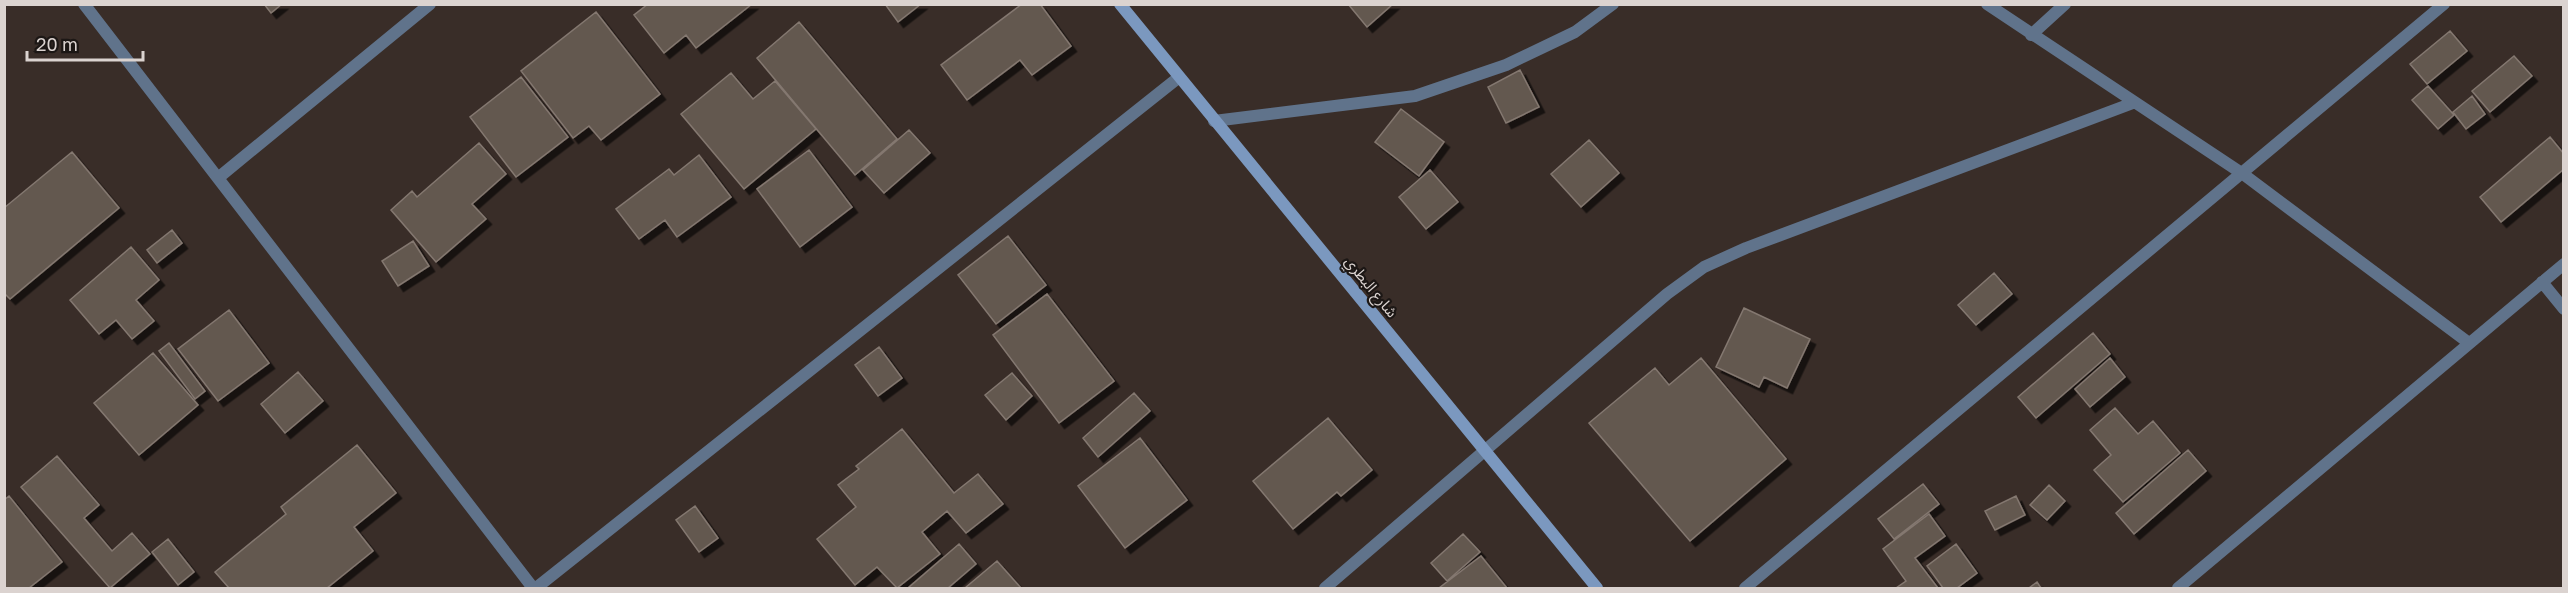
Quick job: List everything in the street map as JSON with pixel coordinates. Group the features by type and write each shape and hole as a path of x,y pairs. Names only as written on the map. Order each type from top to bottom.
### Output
{"main road":[{"name":"شارع البطري","path":"1120,4 1178,78 1597,588"}],"street":[{"path":"84,4 535,588 1178,78"},
{"path":"218,178 430,4"},
{"path":"1214,121 1415,96 1506,65 1575,32 1612,4"},
{"path":"1988,4 2031,35 2243,174 2469,344"},
{"path":"2031,35 2065,4"},
{"path":"1745,588 2444,4"},
{"path":"1325,588 1667,294 1704,267 1746,248 2133,103"},
{"path":"2178,588 2564,264"},
{"path":"2542,282 2564,309"}],"building":[{"path":"264,4 282,4 271,13"},
{"path":"648,4 752,4 696,48 686,35 664,53 634,15"},
{"path":"885,4 921,4 898,22"},
{"path":"1022,4 1040,4 1071,46 1032,75 1020,60 967,100 941,65"},
{"path":"1348,4 1393,4 1367,27"},
{"path":"596,12 660,94 601,140 589,126 573,138 521,71"},
{"path":"799,22 897,139 855,175 757,58"},
{"path":"2450,31 2467,51 2427,84 2410,64"},
{"path":"2514,56 2532,76 2490,112 2472,91"},
{"path":"1520,70 1539,107 1506,123 1488,87"},
{"path":"731,73 753,99 775,81 816,129 744,189 681,114"},
{"path":"521,77 568,137 516,177 470,117"},
{"path":"2428,86 2454,115 2438,129 2412,100"},
{"path":"2472,96 2485,114 2466,129 2453,112"},
{"path":"1401,109 1444,142 1419,176 1375,142"},
{"path":"909,130 930,153 884,193 863,170"},
{"path":"2550,137 2564,154 2564,169 2501,222 2480,197"},
{"path":"1589,140 1619,173 1581,207 1551,174"},
{"path":"479,143 506,174 472,204 486,219 436,262 391,210 412,191 417,197"},
{"path":"809,150 852,207 800,247 757,189"},
{"path":"72,152 119,208 10,299 4,293 4,208"},
{"path":"699,155 731,197 677,237 665,220 639,239 616,209 669,169 674,175"},
{"path":"1430,170 1458,202 1426,229 1399,197"},
{"path":"172,230 182,243 157,263 147,250"},
{"path":"1008,236 1046,285 996,324 958,275"},
{"path":"413,241 429,266 398,286 382,261"},
{"path":"131,247 159,280 136,300 154,321 132,339 116,320 99,334 70,300"},
{"path":"1994,273 2012,294 1976,325 1958,305"},
{"path":"1047,294 1114,381 1059,423 993,335"},
{"path":"1744,308 1810,339 1787,388 1764,377 1759,387 1716,367"},
{"path":"229,310 269,363 218,401 178,349"},
{"path":"2093,333 2110,354 2036,418 2018,397"},
{"path":"169,343 205,391 195,399 159,351"},
{"path":"879,347 902,378 878,396 855,365"},
{"path":"153,353 198,405 139,455 94,403"},
{"path":"1701,358 1786,459 1690,541 1589,423 1655,368 1669,385"},
{"path":"2110,358 2125,377 2090,407 2075,389"},
{"path":"298,372 323,401 285,433 261,404"},
{"path":"1012,373 1032,396 1006,420 985,395"},
{"path":"1134,393 1150,411 1098,457 1083,438"},
{"path":"2115,408 2138,434 2153,421 2180,453 2123,502 2094,470 2111,455 2090,430"},
{"path":"1328,418 1372,470 1341,496 1337,492 1293,529 1253,481"},
{"path":"902,429 954,493 978,474 1003,504 966,533 947,511 922,532 940,554 897,588 877,567 855,585 817,539 856,507 838,485 859,469 856,466"},
{"path":"1140,438 1187,500 1125,548 1078,486"},
{"path":"357,445 396,493 354,527 373,551 327,588 229,588 215,572 286,514 281,507"},
{"path":"2188,450 2206,471 2134,534 2116,513"},
{"path":"57,456 99,505 84,518 112,551 132,533 150,554 110,588 21,487"},
{"path":"1923,484 1939,504 1894,539 1878,519"},
{"path":"2049,485 2065,501 2047,520 2030,505"},
{"path":"9,496 62,562 29,588 4,588 4,500"},
{"path":"2016,496 2025,515 1995,530 1985,511"},
{"path":"695,506 718,538 699,552 676,520"},
{"path":"1929,514 1945,536 1915,558 1938,588 1896,588 1906,581 1883,549"},
{"path":"1463,534 1480,552 1447,581 1431,563"},
{"path":"168,539 194,572 178,585 152,552"},
{"path":"959,544 976,564 948,588 908,588"},
{"path":"1956,544 1977,573 1957,588 1943,588 1927,566"},
{"path":"1481,556 1507,588 1439,588"},
{"path":"997,561 1021,588 965,588"},
{"path":"2037,582 2041,588 2029,588"}]}
